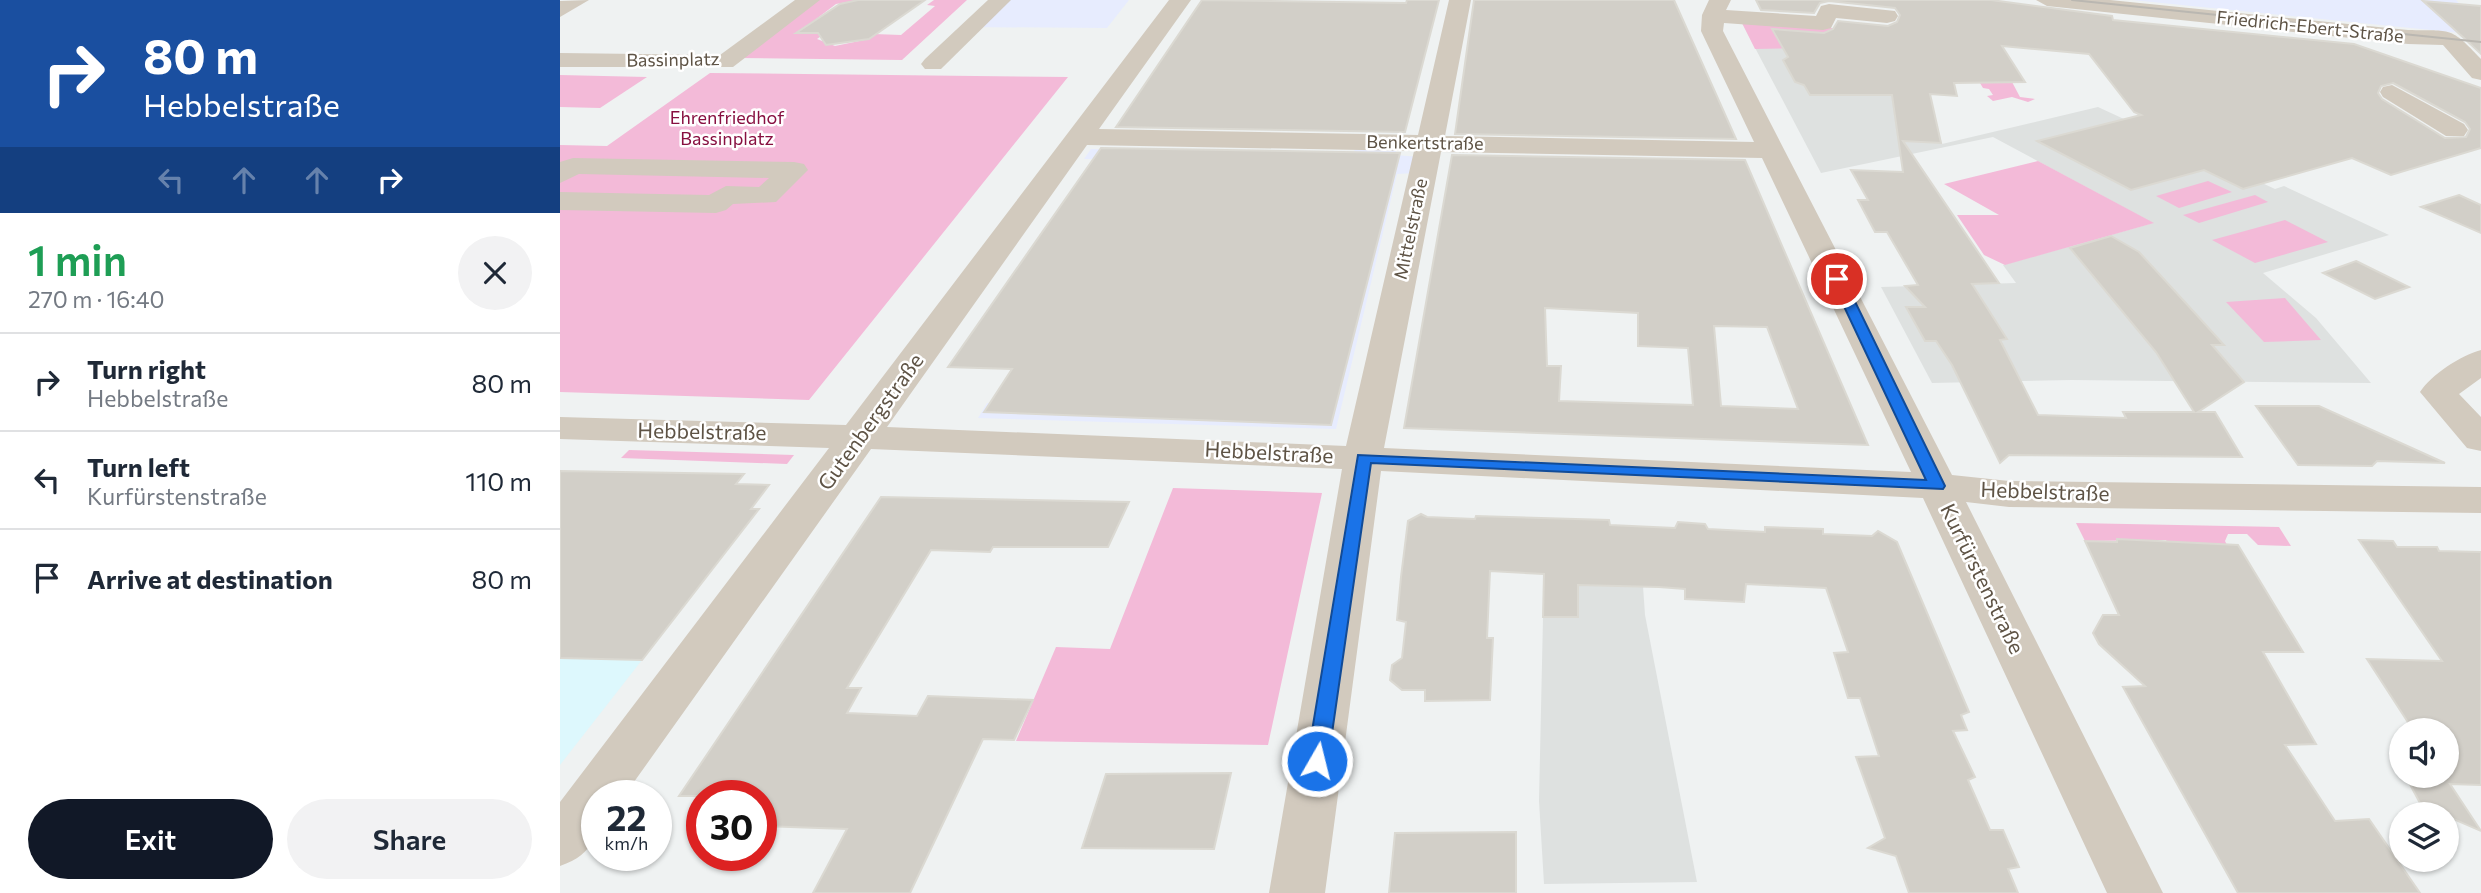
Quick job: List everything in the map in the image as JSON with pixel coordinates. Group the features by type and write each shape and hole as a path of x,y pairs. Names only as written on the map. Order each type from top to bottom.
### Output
{"street":[{"path":"560,10 579,0"},
{"name":"Bassinplatz","path":"560,60 725,62 809,0"},
{"path":"933,64 1000,0"},
{"name":"Gutenbergstraße","path":"560,843 1180,0"},
{"name":"Mittelstraße","path":"1297,893 1363,458 1460,0"},
{"name":"Friedrich-Ebert-Straße","path":"2047,0 2136,4"},
{"name":"Friedrich-Ebert-Straße","path":"2109,0 2408,37 2481,41"},
{"path":"1717,8 1823,23 1829,11 1887,16"},
{"name":"Kurfürstenstraße","path":"1717,8 1712,31 1837,279 2135,893"},
{"path":"2449,38 2481,73"},
{"path":"2392,92 2455,130"},
{"name":"Benkertstraße","path":"1080,137 1770,150"},
{"path":"560,175 573,166 794,170 766,196 726,195 716,204 560,200"},
{"path":"560,192 569,192 560,200"},
{"path":"2481,361 2438,392 2481,440"},
{"name":"Hebbelstraße","path":"560,428 862,435 1937,486 2009,494 2481,500"}],"shaded area":[{"path":"991,0 1129,0 1107,28 963,27"},
{"path":"2132,0 2456,0 2481,27 2481,35"},
{"path":"1742,23 1927,84 1942,144 2098,107 2275,189 2284,186 2389,235 2263,273 2316,318 2371,383 2071,380 1932,383 1881,287 2016,283 2003,265 2153,223 1993,137 1821,173"},
{"path":"1357,144 1397,145 1395,155 1420,157 1415,173 1397,174 1336,429 978,418 987,403 1309,414 1377,164 1084,159 1091,149 1353,154"},
{"path":"1545,526 1639,528 1645,615 1697,882 1544,884 1539,801"},
{"path":"560,658 642,660 560,765"}],"green space":[{"path":"818,0 859,0 836,4 799,32 824,34 817,39 835,46 869,39 874,34 901,35 935,6 927,5 934,0 967,0 902,60 739,58"},
{"path":"1742,23 1917,33 1804,48 1755,49"},
{"name":"Ehrenfriedhof Bassinplatz","path":"710,73 1068,77 809,400 560,392 560,145 607,146"},
{"path":"560,75 647,77 600,108 560,107"},
{"path":"2012,82 2020,97 2035,99 2028,102 2012,97 1993,101 1987,96 1993,95 1989,89 1983,88 1980,83"},
{"path":"2038,161 2154,223 2005,265 1984,255 1957,215 1999,215 1944,184"},
{"path":"2208,181 2232,192 2179,208 2156,196"},
{"path":"2255,195 2268,202 2199,223 2183,215"},
{"path":"2285,220 2328,242 2255,263 2212,240"},
{"path":"2285,298 2321,340 2264,342 2226,302"},
{"path":"629,450 794,455 787,464 621,458"},
{"path":"1173,488 1322,493 1268,745 1016,741 1056,647 1110,649"},
{"path":"2076,523 2279,527 2291,546 2258,545 2247,534 2228,534 2225,541 2227,545 2168,544 2166,540 2085,541"}],"building":[{"path":"858,0 925,0 869,39 826,45 818,33 796,33 840,4"},
{"path":"1202,0 1406,3 1407,0 1439,0 1405,132 1116,127"},
{"path":"1474,0 1674,0 1736,139 1455,134"},
{"path":"1756,0 1991,0 2112,16 2113,20 2354,44 2481,88 2481,148 2391,175 2352,158 2243,189 2204,170 2131,190 2037,141 2141,115 2134,112 2089,54 2002,46 2025,82 1954,83 1957,96 1930,94 1941,143 1903,141 1999,283 1972,284 2007,339 2000,340 2038,415 2126,418 2123,412 2194,412 2156,352 2070,248 2111,236 2139,252 2194,312 2224,345 2212,345 2244,382 2198,412 2215,412 2242,457 2009,455 2000,463 1952,365 1936,341 1925,341 1906,307 1925,307 1905,286 1918,285 1887,232 1875,232 1858,200 1868,200 1851,170 1903,172 1892,95 1810,95 1804,85 1795,82 1783,60 1788,57 1772,29 1824,33 1833,29 1838,21 1888,26 1897,22 1900,15 1895,8 1829,1 1820,3 1814,13 1761,10","holes":["2393,83 2465,122 2470,129 2466,137 2445,138 2382,99 2378,93 2381,86"]},
{"path":"2423,1 2481,6 2481,54 2465,39"},
{"path":"1101,148 1400,153 1331,425 984,412 1012,369 948,367"},
{"path":"1452,155 1745,160 1868,445 1404,428","holes":["1545,308 1638,313 1638,346 1688,348 1693,405 1559,401 1561,366 1547,366","1714,326 1767,327 1798,409 1721,406"]},
{"path":"2459,195 2481,205 2481,233 2421,207"},
{"path":"2356,261 2409,287 2375,299 2323,273"},
{"path":"2256,406 2319,406 2445,463 2377,461 2372,466 2298,465"},
{"path":"560,471 744,474 736,484 769,485 751,509 759,509 642,660 560,658"},
{"path":"881,497 1129,502 1108,547 993,547 990,552 931,550 847,688 861,688 847,713 917,716 928,696 1033,700 1014,740 983,739 910,893 813,893 847,829 777,827 777,780 690,780"},
{"path":"1421,514 1427,517 1475,519 1476,516 1609,520 1610,525 1675,528 1678,522 1705,524 1708,529 1765,532 1765,527 1823,529 1823,534 1872,536 1878,531 1897,542 1969,712 1961,715 1967,730 1953,731 1975,777 1968,780 1990,830 2003,830 2019,867 2008,869 2018,893 1909,893 1896,856 1868,848 1885,838 1856,757 1879,756 1860,698 1848,698 1834,653 1848,652 1826,588 1746,584 1744,602 1685,599 1685,589 1578,585 1578,617 1543,617 1544,574 1490,571 1487,638 1493,638 1490,700 1425,701 1425,690 1402,690 1390,680 1392,665 1402,658 1406,622 1397,620 1401,577 1408,521"},
{"path":"2117,539 2238,545 2303,652 2263,652 2316,744 2285,745 2335,821 2369,819 2389,848 2389,872 2406,872 2420,893 2238,893 2123,687 2145,686 2099,644 2093,633 2103,615 2119,615 2085,541 2117,542"},
{"path":"2359,540 2393,541 2397,547 2437,547 2439,551 2481,552 2481,785 2459,784 2459,718 2405,718 2367,659 2442,661"},
{"path":"1231,773 1214,849 1082,848 1106,774"},
{"path":"686,786 686,796 679,796"},
{"path":"2412,788 2453,788 2481,831 2459,821 2459,802 2419,802"},
{"path":"1516,832 1516,893 1389,893 1395,833"}],"tram line":[{"path":"2072,0 2481,42"}],"route":[{"path":"1317,761 1363,458 1937,486 1837,279"}]}
